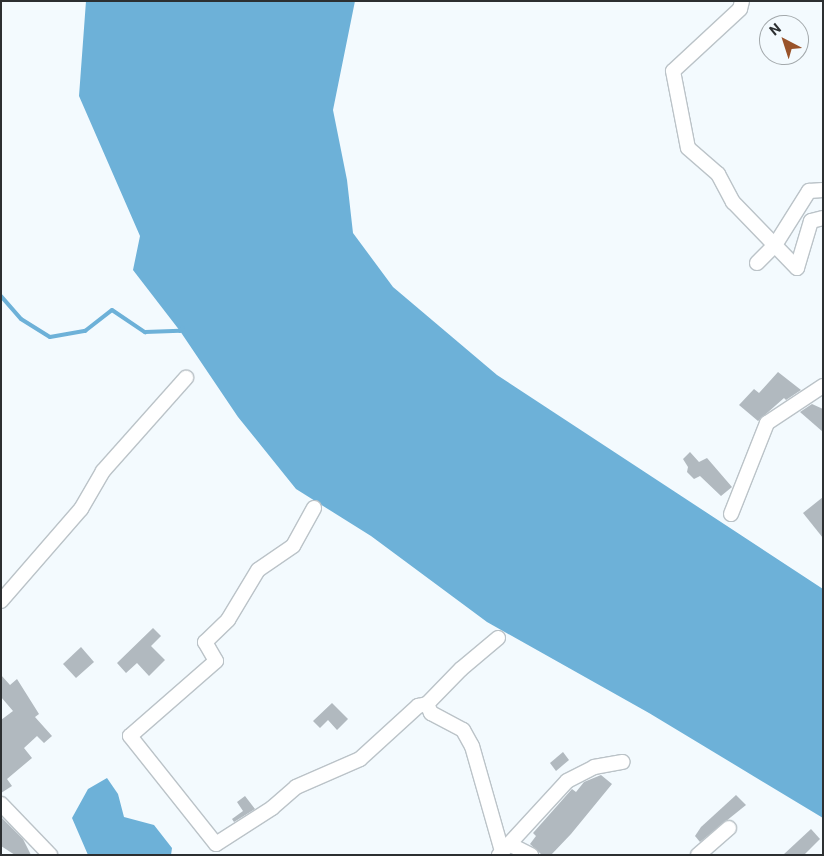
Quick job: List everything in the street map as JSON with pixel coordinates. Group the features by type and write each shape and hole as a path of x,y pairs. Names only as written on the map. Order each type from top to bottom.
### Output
{"street":[{"path":"742,1 740,9 673,71 688,148 718,174 733,202 797,268 811,221 823,218"},
{"path":"757,263 775,245 809,191 823,190"},
{"path":"1,601 81,508 103,471 186,378"},
{"path":"731,514 766,423 823,386"},
{"path":"226,855 130,736 216,661 205,642 228,620 258,570 293,546 314,508"},
{"path":"216,844 272,808 296,787 360,759 418,706 427,704 461,668 498,638"},
{"path":"427,704 431,713 463,730 472,746 503,850"},
{"path":"503,850 567,781 594,767 623,762"},
{"path":"1,804 50,855"},
{"path":"698,855 729,828"},
{"path":"503,850 531,855"}],"water":[{"path":"86,1 355,1 333,110 347,180 353,233 393,287 497,375 823,589 823,818 649,713 487,622 371,536 296,489 238,417 180,331 133,270 140,236 79,96"},
{"path":"107,778 118,794 124,817 154,825 172,848 171,855 88,855 72,818 88,789"}],"building":[{"path":"778,372 801,390 786,400 784,398 758,421 739,405 754,389 759,393"},
{"path":"812,404 823,409 823,432 800,412"},
{"path":"690,452 699,462 707,458 732,487 721,496 700,476 694,479 687,472 688,467 683,459"},
{"path":"823,497 823,538 803,513"},
{"path":"153,628 161,636 151,646 165,660 149,676 137,663 126,673 117,663"},
{"path":"81,647 94,662 76,678 63,664"},
{"path":"1,675 10,685 17,679 39,714 35,717 52,736 44,743 37,736 24,748 32,758 7,779 12,786 1,793 1,720 13,711 1,697"},
{"path":"332,703 348,719 337,730 328,720 320,728 313,721"},
{"path":"563,752 569,760 556,771 550,763"},
{"path":"601,775 612,784 551,855 542,855 530,844 536,836 533,833 572,789 576,792 584,782"},
{"path":"736,795 746,805 700,842 695,836 701,827"},
{"path":"245,796 255,809 234,822 232,819 243,811 237,802"},
{"path":"1,817 23,839 31,855 15,855 1,846"},
{"path":"811,829 820,839 804,855 783,855"}],"waterway":[{"path":"1,296 21,319 50,337 85,331 112,310 145,332 180,331 182,328"}]}
